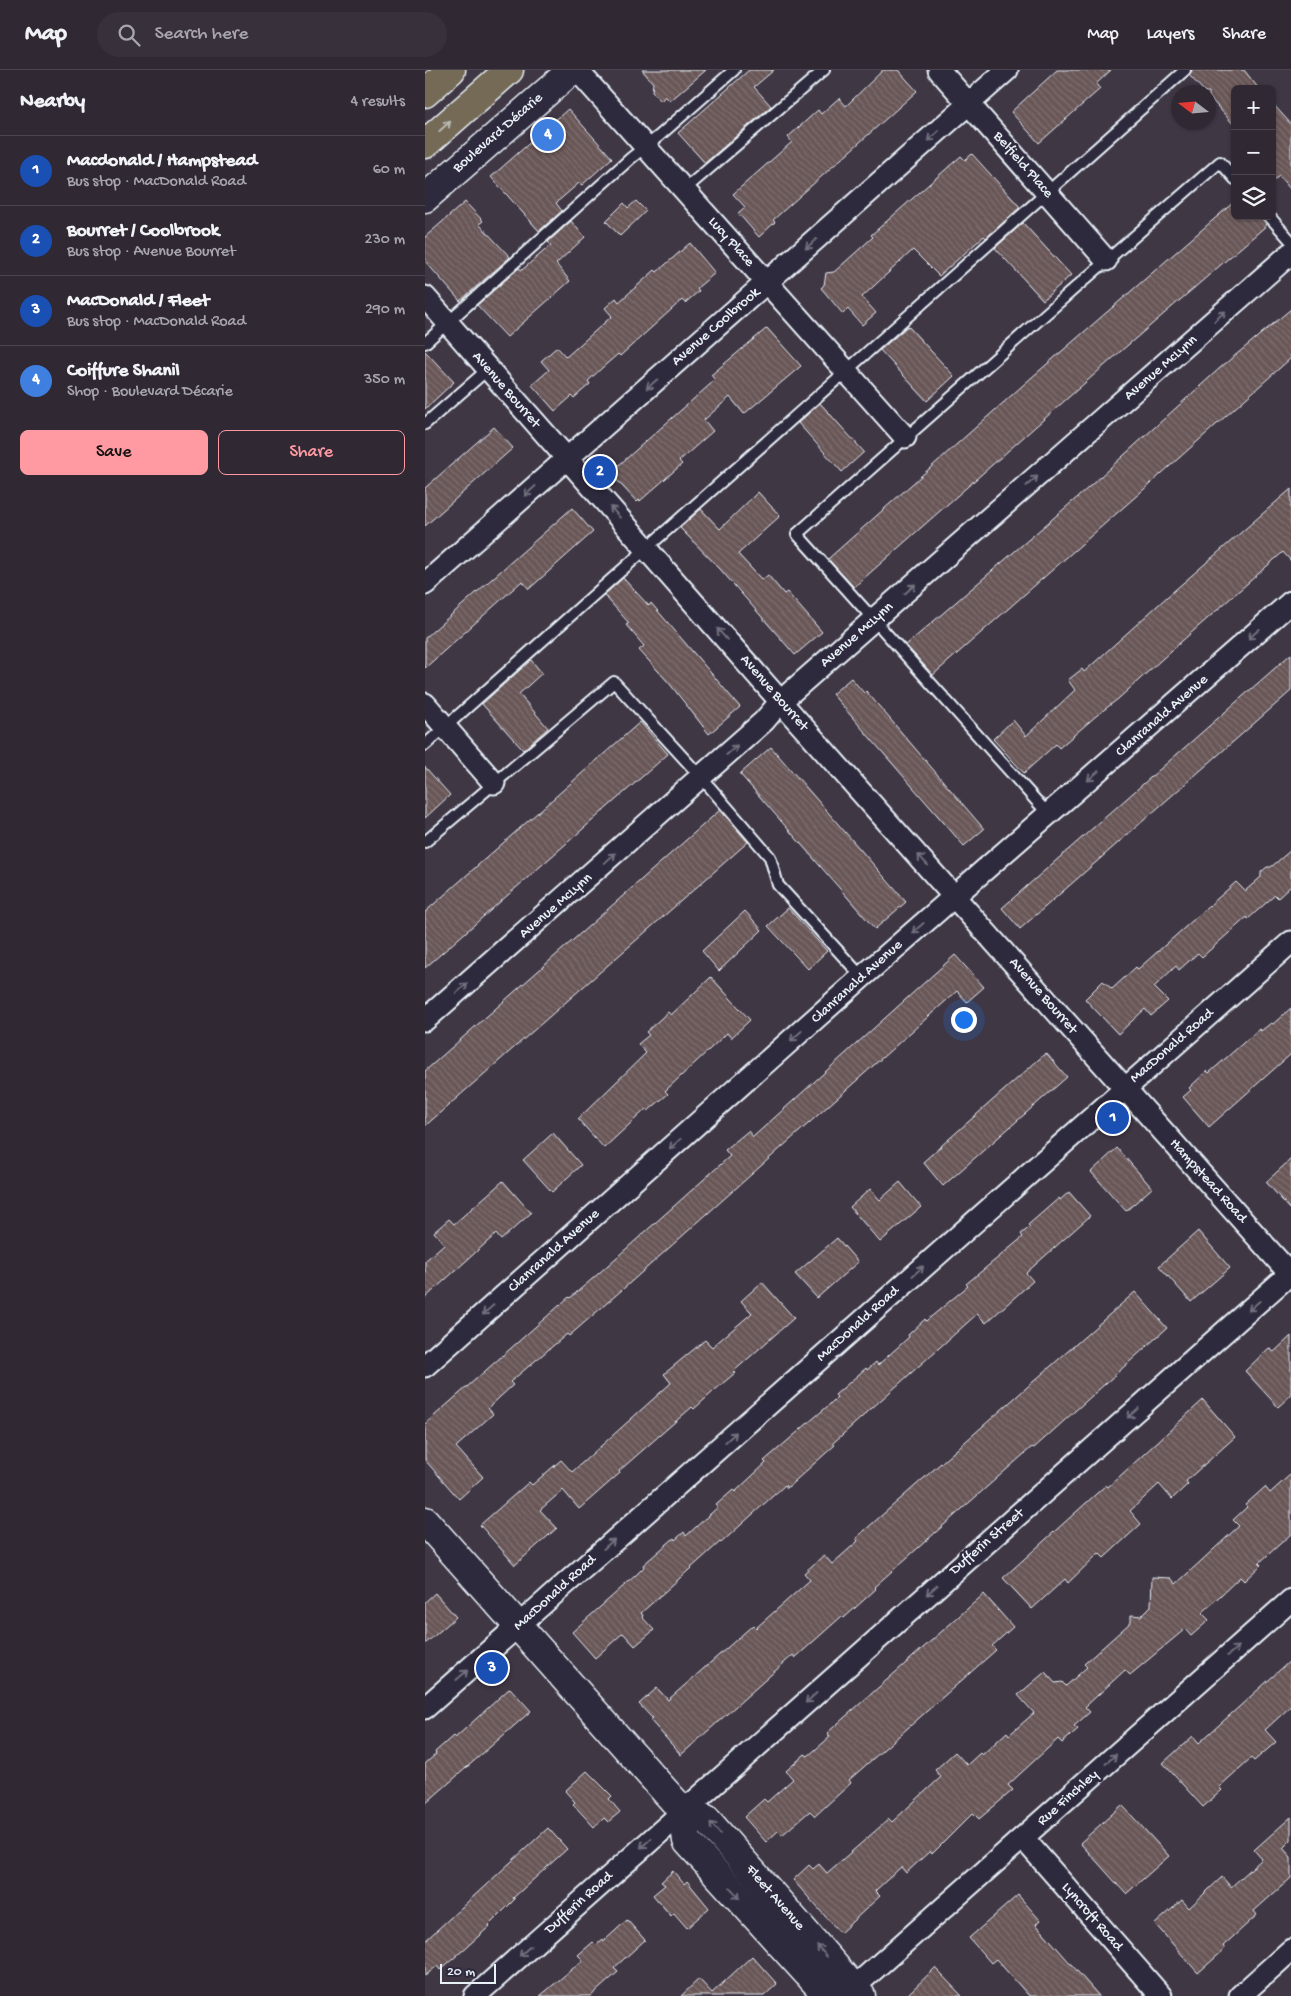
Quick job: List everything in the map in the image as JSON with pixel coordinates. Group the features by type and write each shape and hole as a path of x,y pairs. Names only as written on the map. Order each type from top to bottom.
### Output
{"highway":[{"path":"425,93 451,70"},
{"path":"425,144 509,70"}],"main road":[{"name":"Boulevard Décarie","path":"425,198 572,70"},
{"name":"Fleet Avenue","path":"425,1521 683,1811 706,1819 853,1993"},
{"name":"Fleet Avenue","path":"683,1811 687,1841 828,1996"}],"street":[{"name":"Lucy Place","path":"577,70 905,437"},
{"name":"Belfield Place","path":"939,70 1106,260"},
{"name":"Avenue Coolbrook","path":"425,584 1007,70"},
{"name":"Avenue McLynn","path":"425,1020 764,721 781,701 1291,253"},
{"name":"Avenue Bourret","path":"425,298 1124,1088"},
{"name":"Clanranald Avenue","path":"425,1366 862,977 1291,602"},
{"path":"425,704 494,783"},
{"name":"MacDonald Road","path":"425,1708 1291,942"},
{"name":"Hampstead Road","path":"1124,1088 1291,1274"},
{"name":"Dufferin Street","path":"683,1811 1291,1274"},
{"name":"Rue Finchley","path":"853,1993 1023,1838 1291,1600"},
{"name":"Dufferin Road","path":"475,1996 683,1811"},
{"name":"Lyncroft Road","path":"1023,1838 1161,1996"},
{"path":"1240,1996 1291,1950"}],"lane":[{"path":"425,343 733,70"},
{"path":"684,190 823,70"},
{"path":"425,745 1185,70"},
{"path":"1049,815 797,534 1106,260 1220,162 1231,175"},
{"path":"1273,220 1291,241"},
{"path":"425,424 487,370"},
{"path":"425,842 613,682 701,777 770,857 778,885 862,977"}],"building":[{"path":"642,70 706,70 670,101 665,96 661,101 652,91 653,83"},
{"path":"749,70 774,70 754,87 771,106 705,163 678,133"},
{"path":"883,70 898,70 917,91 773,220 775,222 759,237 738,213 745,207 733,194 792,142 788,137 818,110 821,114 839,98 846,106"},
{"path":"1057,70 1111,70 1096,84 1100,89 1039,143 1011,112"},
{"path":"1192,70 1244,70 1256,85 1231,85 1231,122 1216,105 1216,85 1198,85 1189,75"},
{"path":"1276,107 1291,124 1291,190 1279,176 1276,179"},
{"path":"568,109 612,158 582,185 579,183 556,203 562,211 539,231 491,177"},
{"path":"972,154 1020,207 986,238 984,236 939,276 913,250 862,297 876,313 862,325 848,309 843,314 821,288 824,285 826,273 834,272 873,237 871,235 961,156 965,160"},
{"path":"636,201 646,211 620,236 606,221 624,203 628,208"},
{"path":"465,202 483,221 479,224 510,257 460,301 425,261 425,237"},
{"path":"1231,204 1231,220 1263,220 1267,225 854,587 828,559 1031,378"},
{"path":"571,221 585,237 556,264 570,281 507,337 477,305 519,268 522,270 551,245 548,242"},
{"path":"1023,223 1071,275 1043,300 995,248"},
{"path":"690,243 715,273 697,288 699,291 685,303 682,300 620,356 618,354 603,367 588,381 590,384 574,398 572,396 555,411 532,385 549,370 541,361 557,347 566,357 612,316 605,308 616,298 619,302 655,270 657,272"},
{"path":"1291,309 1291,358 933,675 906,645 1079,496 1220,368"},
{"path":"908,326 954,376 927,401 880,350"},
{"path":"767,328 801,366 744,414 730,397 704,420 713,431 679,461 682,464 637,502 610,473 715,380 711,375"},
{"path":"425,351 454,382 425,409"},
{"path":"820,403 864,452 842,472 798,423"},
{"path":"494,427 513,448 425,526 425,488"},
{"path":"1291,489 1291,561 1283,552 1118,699 1059,748 1056,744 1024,773 993,739 1013,720 1026,736 1075,690 1068,680 1082,669 1084,672"},
{"path":"758,492 780,516 738,554 762,580 768,575 784,594 787,592 822,632 795,655 720,569 680,528 701,509 720,529"},
{"path":"572,508 593,532 529,589 522,581 425,668 425,638"},
{"path":"623,578 649,606 651,603 740,707 709,734 669,683 639,650 644,646 626,625 629,623 604,595"},
{"path":"1291,654 1291,691 1020,929 1002,908"},
{"path":"531,660 542,673 519,694 548,728 523,750 482,704"},
{"path":"851,678 864,693 866,691 984,829 964,846 832,694"},
{"path":"640,722 668,754 425,968 425,912"},
{"path":"771,747 906,902 875,929 740,774"},
{"path":"425,767 450,795 425,818"},
{"path":"720,810 748,842 425,1126 425,1071"},
{"path":"1291,850 1291,886 1278,898 1275,895 1248,919 1247,917 1202,957 1198,953 1179,970 1176,966 1154,987 1168,1001 1151,1016 1145,1009 1118,1034 1085,999 1103,981 1112,989 1136,967 1138,969 1236,882 1245,891 1261,877 1261,872 1267,867 1271,867"},
{"path":"788,908 827,951 808,969 768,926"},
{"path":"745,911 762,930 719,971 702,951"},
{"path":"955,955 984,987 967,1002 957,991 623,1289 569,1336 567,1334 510,1382 513,1385 488,1408 493,1414 456,1447 483,1477 459,1499 425,1460 425,1424 569,1297 598,1274 730,1156 725,1150 748,1131 753,1137"},
{"path":"711,977 750,1020 731,1038 727,1033 665,1091 668,1094 648,1111 646,1109 604,1148 578,1119 646,1053 638,1044 649,1035 646,1032 668,1012 671,1015"},
{"path":"1291,1008 1291,1054 1209,1127 1183,1097 1191,1090 1189,1088 1259,1029 1261,1031 1271,1023 1273,1024"},
{"path":"1046,1053 1067,1077 943,1186 923,1162"},
{"path":"553,1133 581,1165 552,1192 523,1160"},
{"path":"1117,1148 1152,1188 1126,1211 1091,1172"},
{"path":"1291,1159 1291,1210 1266,1182"},
{"path":"503,1181 531,1213 501,1240 496,1234 425,1298 425,1261 444,1244 434,1232 449,1219 454,1224"},
{"path":"900,1182 921,1207 880,1242 850,1207 870,1189 880,1200"},
{"path":"1069,1192 1090,1216 1026,1273 1033,1281 986,1323 977,1314 833,1443 835,1445 787,1488 785,1485 641,1613 642,1617 654,1630 635,1646 623,1633 595,1658 572,1632 674,1538 675,1540 684,1532 686,1536 718,1507 716,1505 733,1490 735,1492 766,1463 764,1461 829,1405 837,1397 835,1395 866,1368 867,1370 876,1362 878,1365 909,1337 908,1335 925,1319 926,1321 968,1286 966,1284 1023,1237 1021,1234 1030,1227 1028,1225 1059,1198 1060,1200"},
{"path":"1198,1231 1230,1268 1191,1302 1159,1266"},
{"path":"837,1238 858,1262 817,1298 795,1274"},
{"path":"762,1282 794,1318 733,1372 735,1373 694,1409 692,1407 579,1509 563,1490 540,1510 557,1528 515,1565 480,1525 529,1482 532,1485 561,1460 572,1472 671,1383 664,1374 705,1340 712,1347 752,1313 741,1301"},
{"path":"1135,1292 1167,1328 1034,1448 1032,1447 874,1587 876,1589 844,1618 842,1616 795,1658 793,1655 681,1755 650,1720 652,1718 639,1704 657,1688 668,1700 753,1625 756,1628 810,1580 804,1573 824,1555 832,1564 858,1541 856,1538"},
{"path":"1291,1336 1291,1395 1278,1407 1245,1371 1269,1348 1274,1352"},
{"path":"1203,1400 1235,1437 1186,1481 1188,1484 1172,1499 1159,1484 1130,1511 1141,1524 1104,1558 1099,1553 1068,1583 1065,1579 1032,1609 1003,1578 1106,1485 1108,1487"},
{"path":"1291,1474 1291,1534 1259,1563 1261,1565 1244,1581 1240,1577 1202,1613 1209,1620 1191,1636 1185,1629 1130,1675 1125,1670 1085,1707 1090,1712 1074,1726 1078,1729 1062,1743 1058,1739 1008,1785 1013,1790 979,1819 973,1813 932,1854 930,1851 906,1873 901,1867 875,1891 880,1896 840,1933 793,1880 809,1865 813,1869 819,1864 827,1873 889,1819 892,1822 941,1777 935,1770 955,1752 967,1765 980,1753 982,1755 1007,1732 1009,1735 1034,1713 1018,1695 1045,1672 1055,1683 1062,1682 1066,1686 1087,1667 1084,1664 1131,1622 1131,1615 1141,1616 1151,1606 1152,1577 1171,1578 1176,1584 1239,1526 1233,1520 1247,1507 1245,1505 1265,1487 1270,1493"},
{"path":"435,1593 456,1617 425,1644 425,1602"},
{"path":"984,1594 1013,1627 992,1646 996,1650 849,1780 851,1783 815,1816 810,1811 782,1835 778,1831 766,1842 744,1817 764,1799 767,1802 793,1779 786,1771 805,1754 808,1756 830,1737 827,1733"},
{"path":"1291,1660 1291,1706 1265,1730 1276,1742 1254,1761 1251,1758 1219,1787 1222,1790 1203,1807 1163,1763 1193,1736 1199,1743"},
{"path":"510,1688 531,1711 425,1804 425,1764 436,1754 435,1752 453,1736 455,1738"},
{"path":"587,1771 612,1796 609,1799 620,1812 608,1822 604,1818 594,1827 573,1804 575,1802 565,1791"},
{"path":"1122,1805 1169,1856 1126,1894 1080,1843"},
{"path":"1291,1817 1291,1840 1283,1848 1291,1857 1291,1878 1254,1911 1257,1915 1223,1946 1225,1949 1198,1973 1155,1924 1182,1900 1189,1908 1222,1877 1231,1887 1262,1859 1254,1850"},
{"path":"548,1828 567,1849 513,1898 515,1899 490,1926 461,1952 440,1970 437,1966 425,1976 425,1941"},
{"path":"673,1871 684,1884 687,1881 709,1908 687,1928 674,1913 671,1916 653,1895 665,1885 661,1882"},
{"path":"1018,1895 1040,1920 1036,1924 1099,1996 1029,1996 996,1959 991,1963 969,1938"},
{"path":"627,1920 645,1940 614,1968 618,1972 591,1996 540,1996 583,1960 578,1955 593,1942 596,1945 603,1939 604,1941"},
{"path":"752,1956 777,1984 764,1996 681,1996 699,1979 712,1993"},
{"path":"935,1968 962,1996 906,1996"}],"place":[{"name":"Coiffure Shanil","path":"548,135"},
{"name":"Bourret / Coolbrook","path":"600,472"},
{"name":"Macdonald / Hampstead","path":"1113,1118"},
{"name":"MacDonald / Fleet","path":"492,1668"}]}
